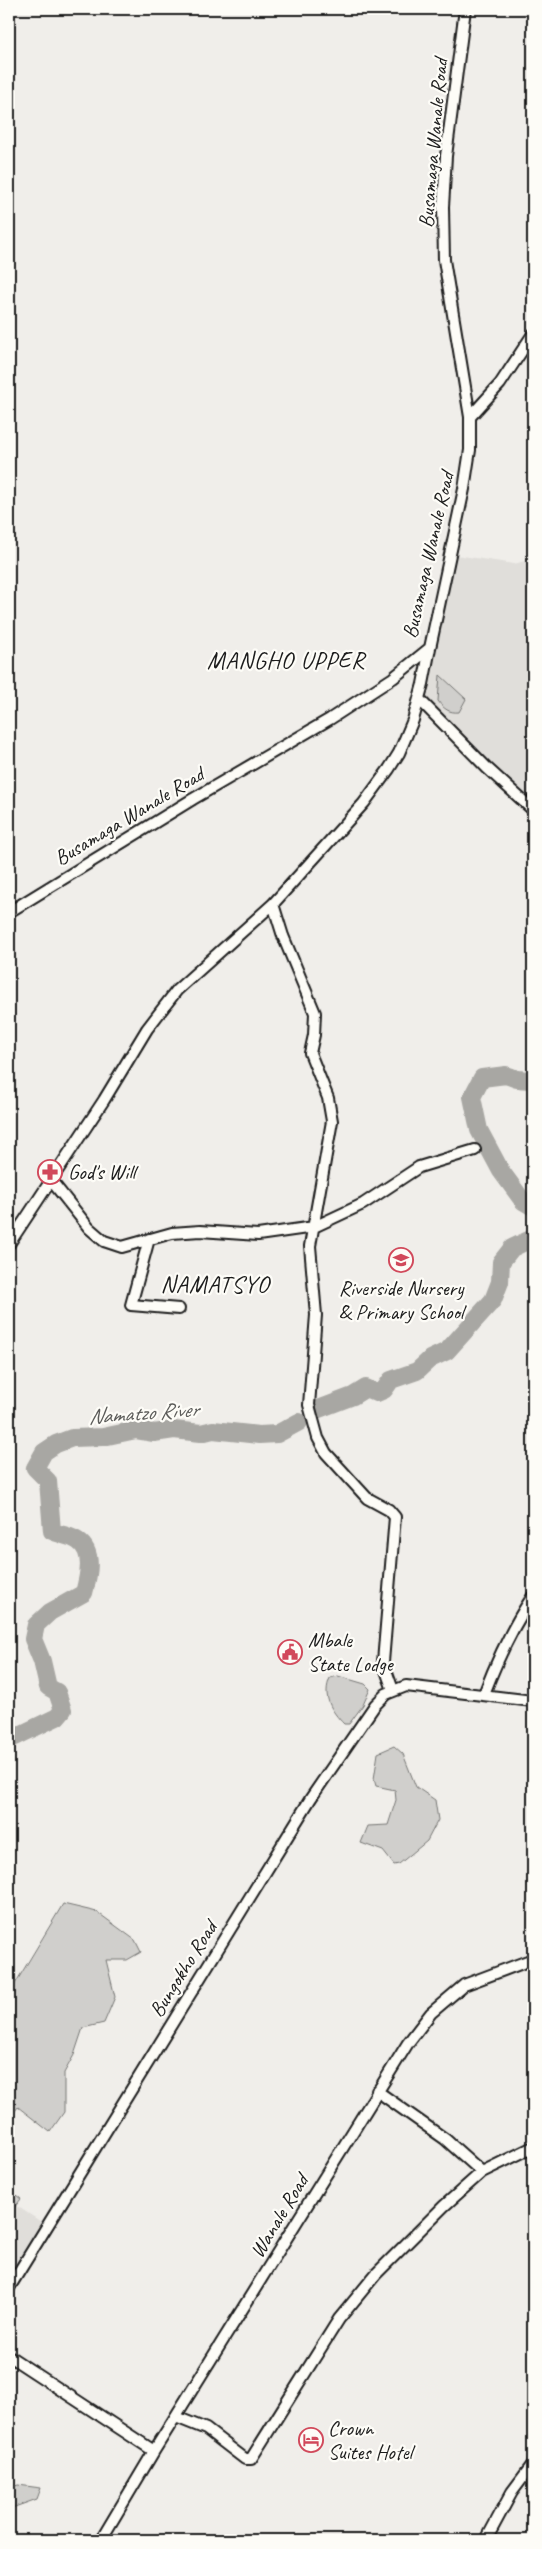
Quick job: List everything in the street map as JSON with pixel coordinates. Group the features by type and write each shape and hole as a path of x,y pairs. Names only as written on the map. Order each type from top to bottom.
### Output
{"street":[{"name":"Busamaga Wanale Road","path":"9,912 193,799 330,719 393,678 430,648 464,489 470,450 470,417 444,260 442,207 446,156 465,9"},
{"path":"470,417 500,384 533,334"},
{"path":"9,1244 50,1179 104,1100 147,1029 177,990 273,904 364,803 389,769 408,735 419,698 430,648"},
{"path":"419,698 487,768 533,810"},
{"path":"273,904 283,936 315,1013 314,1036 310,1053 331,1109 328,1149 314,1227 310,1264 315,1300 315,1341 309,1404 312,1420 322,1447 331,1460 367,1498 389,1510 395,1517 384,1662 393,1690"},
{"path":"50,1179 89,1228 104,1241 122,1247 172,1233 200,1231 258,1235 314,1227 363,1204 419,1167 475,1150"},
{"path":"149,1239 131,1305 179,1309"},
{"path":"533,1596 516,1622 484,1694 533,1701"},
{"name":"Bungokho Road","path":"9,2288 311,1798 375,1705 393,1690 406,1686 484,1694"},
{"name":"Wanale Road","path":"101,2540 377,2090 431,2013 464,1985 533,1959"},
{"path":"377,2090 445,2138 482,2172"},
{"path":"176,2416 206,2429 244,2459 251,2459 345,2311 388,2262 482,2172 533,2147"},
{"path":"9,2356 154,2451"},
{"path":"486,2540 512,2492 533,2464"}],"shaded area":[{"path":"456,555 514,564 525,561 533,564 533,809 422,697"},
{"path":"440,675 466,699 459,712 447,710 438,701"},
{"path":"338,1676 365,1684 370,1689 363,1705 349,1724 344,1724 335,1714 327,1697 330,1678"},
{"path":"394,1746 403,1754 416,1787 435,1800 438,1820 427,1841 399,1864 394,1865 383,1851 361,1843 368,1826 388,1825 396,1800 395,1790 376,1786 374,1779 378,1753"},
{"path":"63,1904 97,1912 135,1940 141,1952 127,1960 106,1960 115,1997 104,2023 83,2028 74,2055 64,2073 64,2112 50,2132 18,2107 9,2119 9,1994"},
{"path":"16,2195 21,2199 9,2214 9,2197"},
{"path":"9,2201 43,2223 9,2277"},
{"path":"18,2485 41,2488 37,2499 9,2509 9,2488"}],"waterway":[{"path":"533,1077 530,1080 517,1079 506,1075 482,1078 472,1097 479,1130 501,1171 523,1201 533,1207"},
{"path":"316,1410 353,1396 366,1388 377,1393 384,1390 391,1380 417,1371 430,1359 447,1351 493,1300 500,1282 501,1262 512,1248 533,1238"},
{"name":"Namatzo River","path":"9,1740 57,1717 63,1710 57,1692 48,1687 42,1661 33,1639 36,1625 50,1612 84,1593 89,1565 87,1552 78,1541 52,1531 48,1481 35,1468 44,1452 56,1444 72,1438 103,1437 136,1430 154,1433 174,1430 201,1433 213,1430 259,1435 277,1434 299,1422"}],"place":[{"name":"God's Will","path":"50,1172"},
{"name":"Riverside Nursery & Primary School","path":"401,1260"},
{"name":"Mbale State Lodge","path":"290,1652"},
{"name":"Crown Suites Hotel","path":"311,2440"}],"district":[{"name":"MANGHO UPPER","path":"286,660"},
{"name":"NAMATSYO","path":"215,1284"}]}
